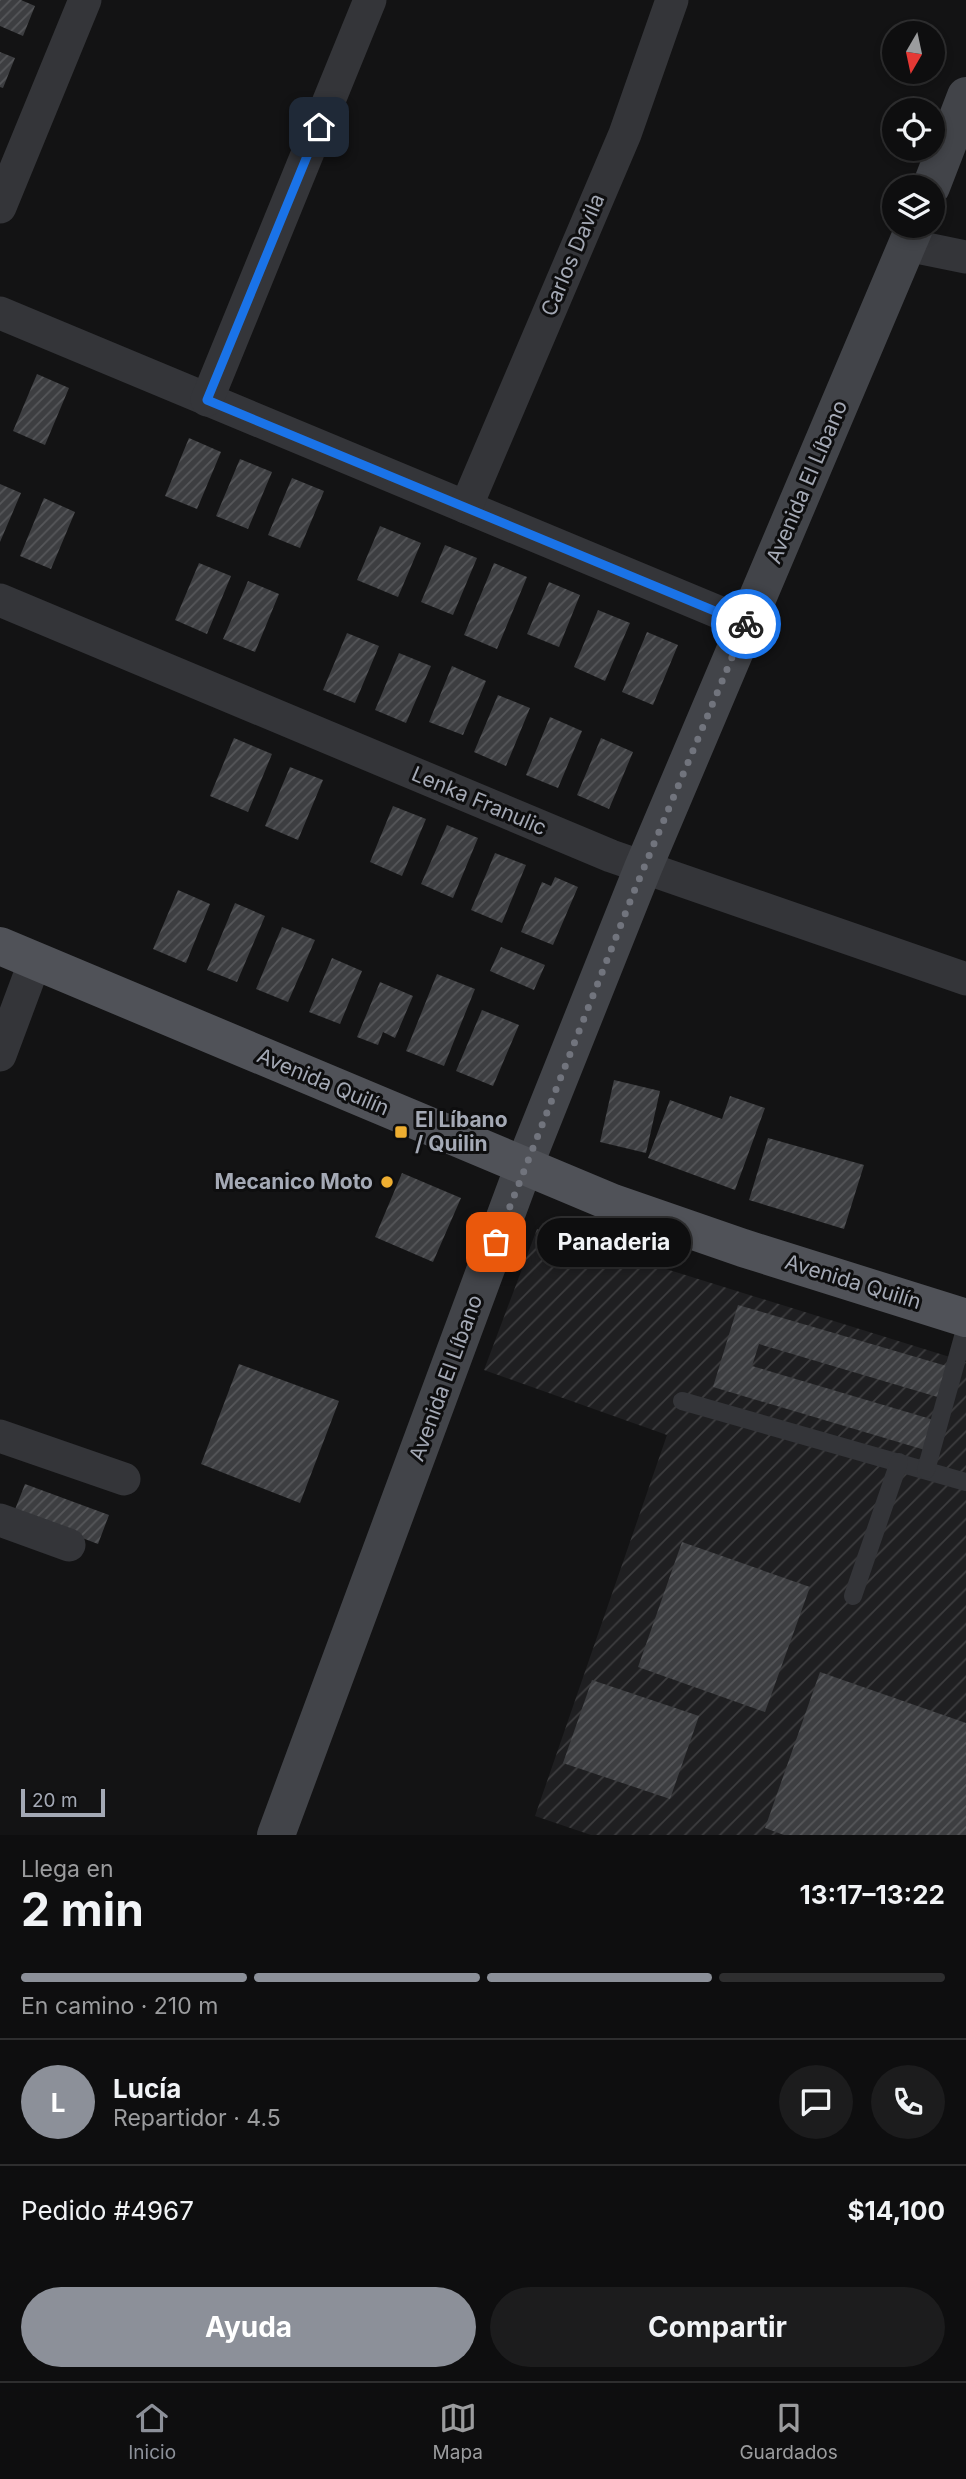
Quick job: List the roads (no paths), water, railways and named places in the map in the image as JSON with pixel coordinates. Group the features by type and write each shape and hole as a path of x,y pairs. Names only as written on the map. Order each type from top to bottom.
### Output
{"main road":[{"path":"936,175 966,96"},
{"name":"Avenida El Líbano","path":"276,1835 524,1166 643,868 910,238"},
{"name":"Avenida Quilín","path":"0,946 524,1166 677,1226 966,1318"}],"street":[{"path":"0,207 85,0"},
{"path":"207,400 370,0"},
{"name":"Carlos Davila","path":"466,508 629,123 672,0"},
{"path":"918,238 966,257"},
{"path":"0,313 747,624"},
{"name":"Lenka Franulic","path":"0,600 643,868 966,979"},
{"path":"0,1055 35,961"},
{"path":"0,1436 124,1479"},
{"path":"0,1520 69,1545"}],"lane":[{"path":"926,1469 966,1325"},
{"path":"682,1401 966,1482"},
{"path":"853,1596 899,1462"}],"place":[{"name":"El Líbano / Quilin","path":"401,1132"},
{"name":"Mecanico Moto","path":"387,1182"},
{"name":"Panaderia","path":"496,1242"}]}
